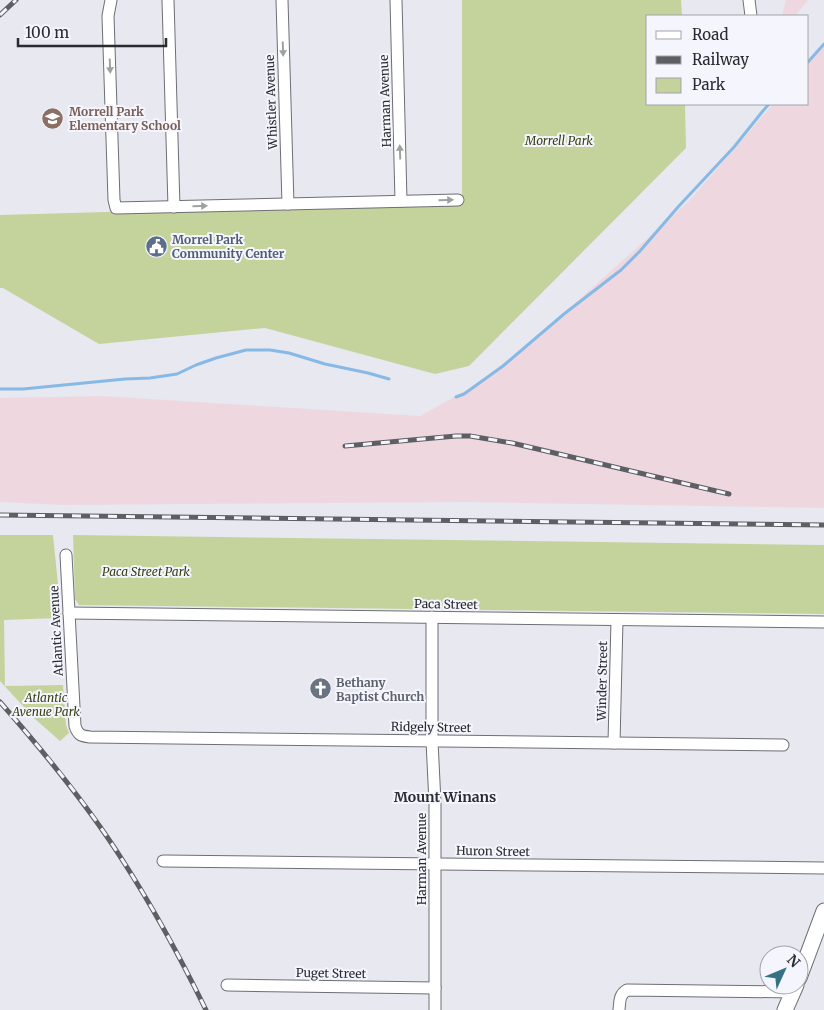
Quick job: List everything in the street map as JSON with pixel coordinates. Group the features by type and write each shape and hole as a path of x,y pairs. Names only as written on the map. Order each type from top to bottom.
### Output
{"street":[{"path":"111,0 108,16 114,200 116,208 458,200"},
{"path":"168,0 174,207"},
{"name":"Whistler Avenue","path":"282,0 288,204"},
{"name":"Harman Avenue","path":"396,0 401,201"},
{"path":"749,0 750,15"},
{"name":"Atlantic Avenue","path":"66,555 75,726 79,734"},
{"name":"Paca Street","path":"68,613 824,622"},
{"name":"Harman Avenue","path":"432,617 432,741 435,803 435,1010"},
{"name":"Winder Street","path":"614,743 617,620"},
{"name":"Ridgely Street","path":"79,734 90,737 782,745"},
{"name":"Huron Street","path":"163,861 824,868"},
{"path":"809,951 824,911"},
{"name":"Puget Street","path":"227,985 435,988"},
{"path":"619,1010 620,997 627,990 759,986"},
{"path":"785,1010 792,995"}],"shaded area":[{"path":"786,0 808,0 796,15 782,15"},
{"path":"824,44 824,508 465,502 62,505 0,502 0,398 103,396 420,416 469,389 526,347 688,202 772,105 809,105 809,62"}],"green space":[{"name":"Morrell Park","path":"462,0 681,0 682,15 646,15 646,105 685,105 686,148 469,366 435,374 265,328 99,344 0,288 0,215 462,202"},
{"name":"Atlantic Avenue Park","path":"0,535 53,535 61,614 57,618 4,620 5,686 63,685 66,725 69,733 60,741 34,718 0,681"},
{"name":"Paca Street Park","path":"73,535 824,545 824,614 79,605 75,599"}],"waterway":[{"path":"809,61 824,44"},
{"path":"456,397 464,394 503,366 564,314 621,270 734,147 768,105"},
{"path":"0,389 23,389 177,374 216,358 246,350 270,350 289,353 325,364 389,379"}],"railway":[{"path":"0,15 16,0"},
{"path":"345,446 470,436 512,443 729,494"},
{"path":"0,515 824,525"},
{"path":"0,702 33,740 95,819 156,916 206,1010"}],"place":[{"name":"Morrell Park Elementary School","path":"53,118"},
{"name":"Morrel Park Community Center","path":"156,246"},
{"name":"Bethany Baptist Church","path":"320,689"}],"district":[{"name":"Mount Winans","path":"445,797"}]}
